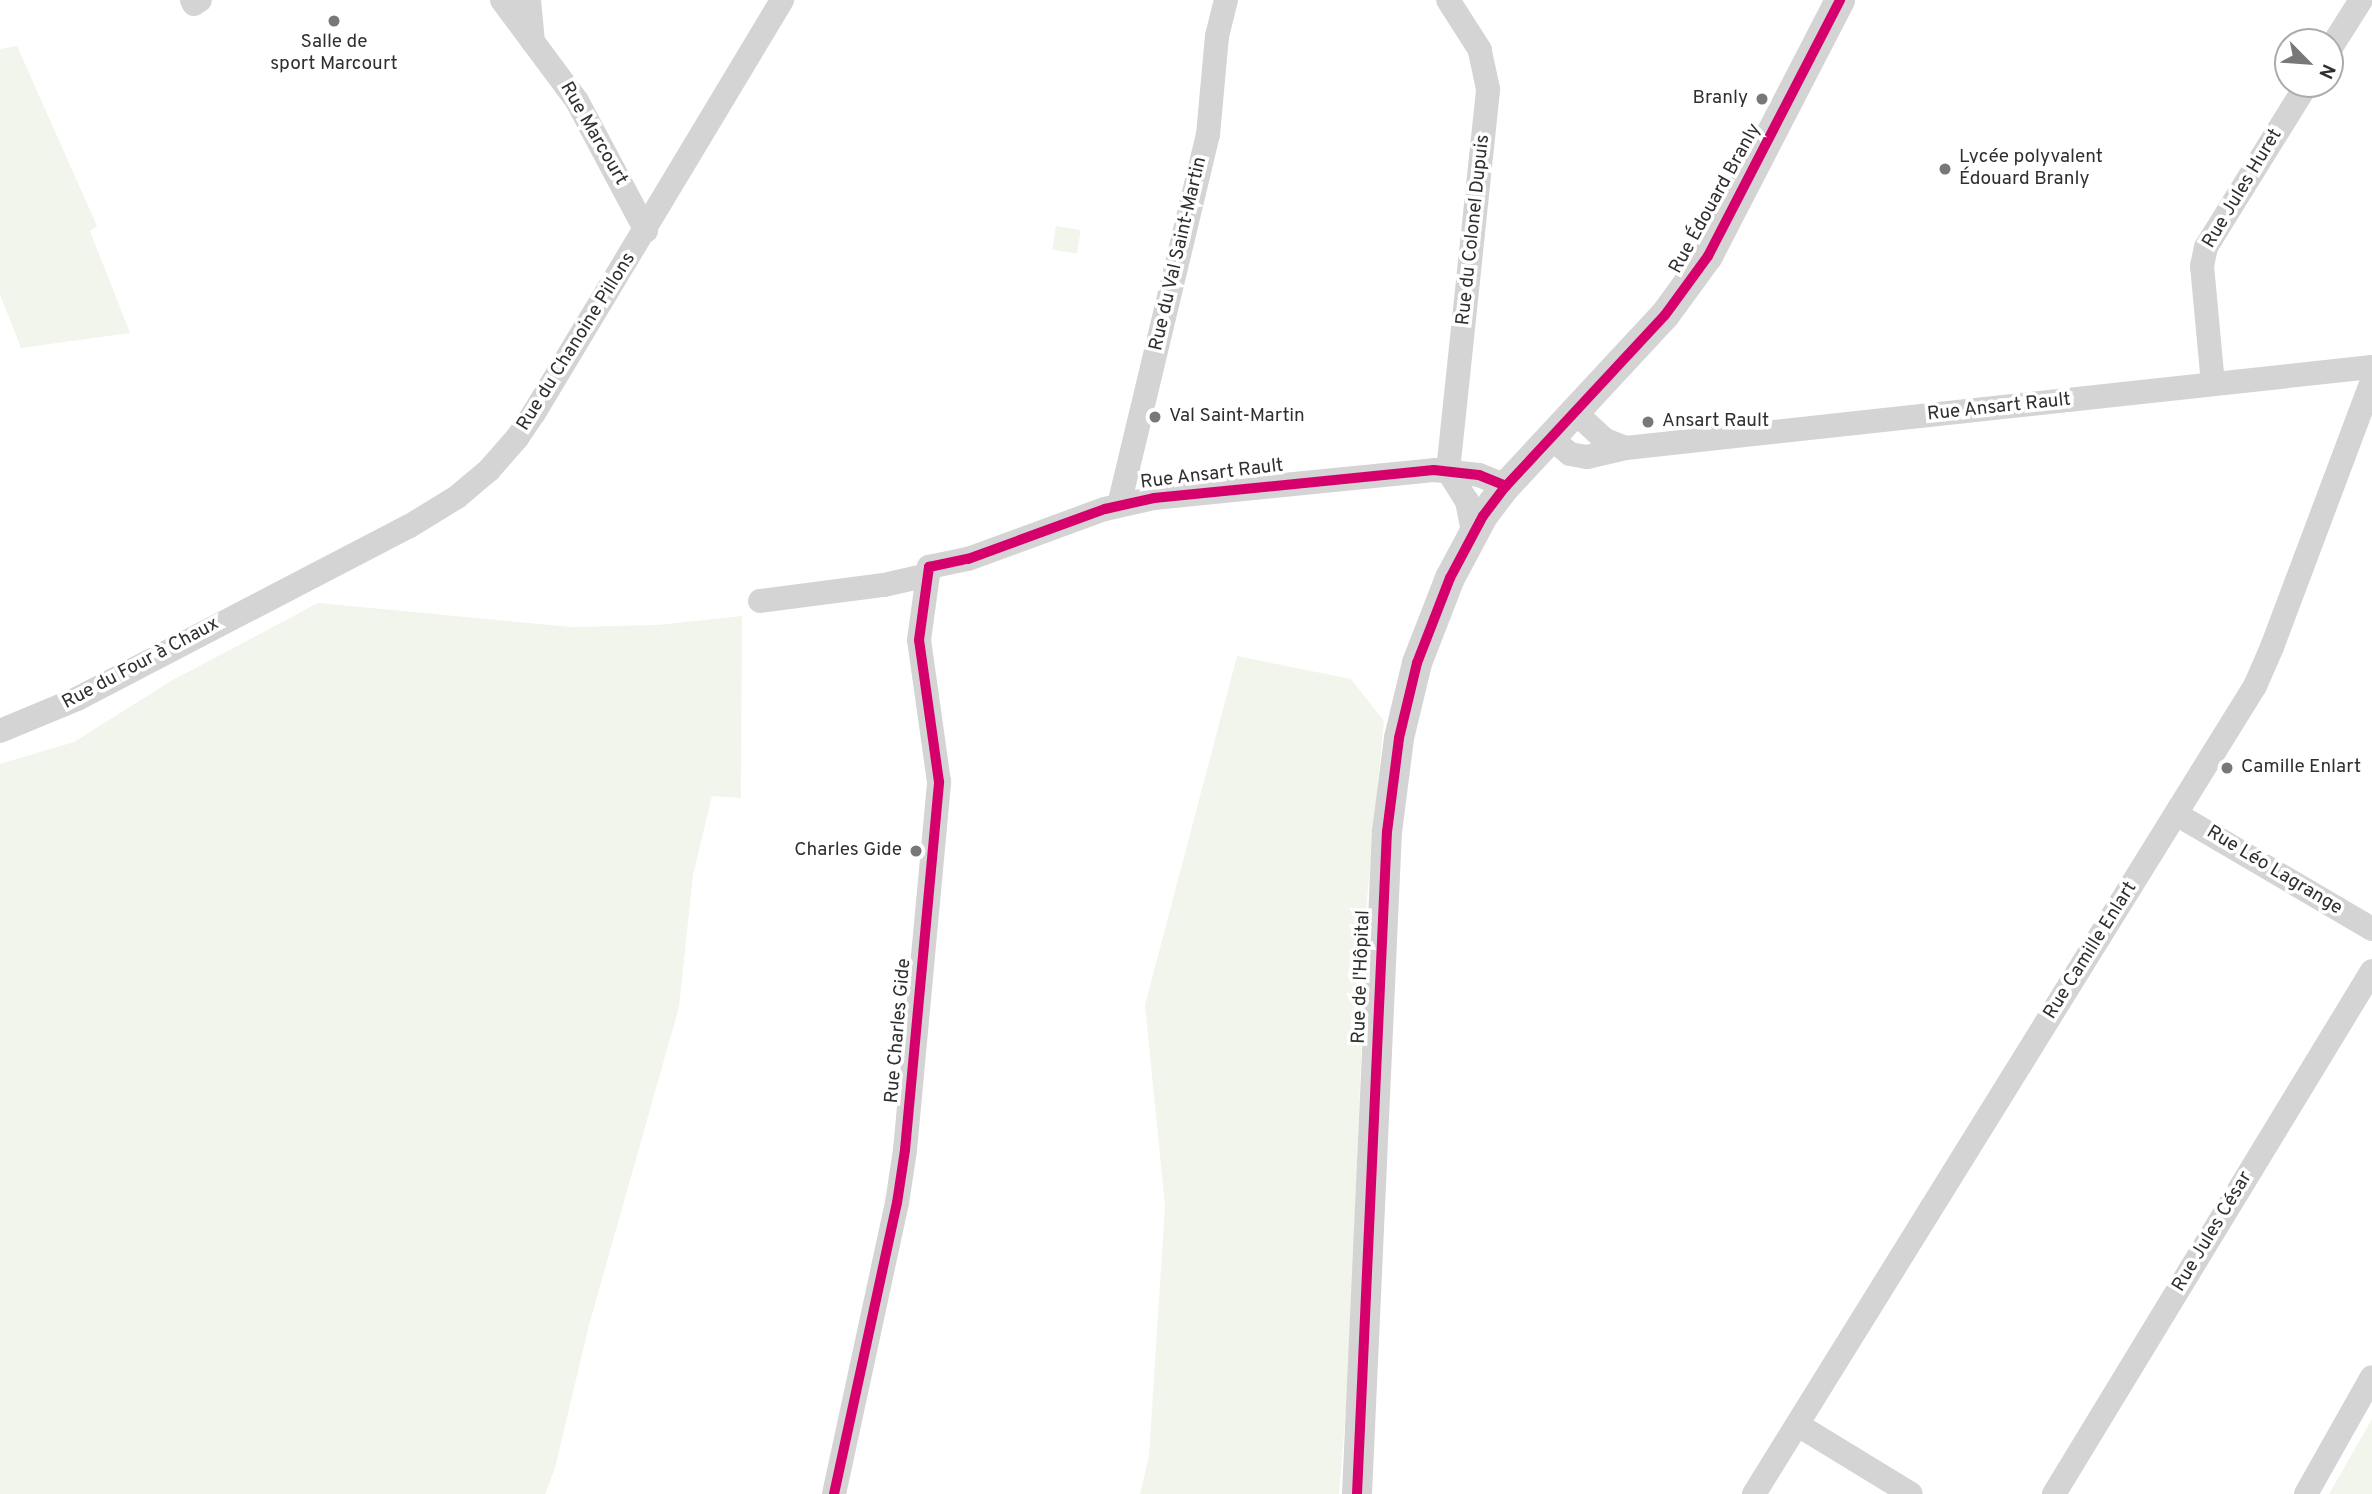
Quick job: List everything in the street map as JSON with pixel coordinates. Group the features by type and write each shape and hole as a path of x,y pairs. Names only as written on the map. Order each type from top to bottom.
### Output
{"street":[{"path":"192,0 194,4 200,0"},
{"name":"Rue Marcourt","path":"502,0 577,102 646,231"},
{"path":"529,0 533,42"},
{"name":"Rue du Chanoine Pillons","path":"280,591 433,513 499,461 534,413 646,231 782,0"},
{"name":"Rue du Val Saint-Martin","path":"1119,505 1208,135 1217,36 1226,0"},
{"name":"Rue du Colonel Dupuis","path":"1448,0 1480,50 1488,89 1448,471"},
{"name":"Rue Édouard Branly","path":"1506,486 1665,315 1707,256 1840,0"},
{"path":"2343,28 2361,0"},
{"name":"Rue Jules Huret","path":"2213,384 2202,266 2206,247 2298,98"},
{"name":"Rue Ansart Rault","path":"1551,438 1566,451 1581,457 1626,448 2372,366"},
{"name":"Rue Camille Enlart","path":"1754,1494 2262,672 2372,381"},
{"path":"1576,413 1605,440 1626,448"},
{"name":"Rue Ansart Rault","path":"760,601 884,585 968,559 1119,505 1185,495 1421,470 1479,475 1506,486"},
{"path":"1448,471 1467,501 1473,533"},
{"name":"Rue de l'Hôpital","path":"1357,1494 1383,898 1391,797 1410,688 1441,598 1473,533 1506,486"},
{"name":"Rue Charles Gide","path":"834,1494 894,1216 905,1150 939,782 919,640 929,571"},
{"name":"Rue du Four à Chaux","path":"0,731 85,694 280,591"},
{"name":"Rue Léo Lagrange","path":"2176,814 2372,929"},
{"name":"Rue Jules César","path":"2054,1494 2372,971"},
{"path":"2306,1494 2372,1377"},
{"path":"1798,1425 1912,1494"}],"shaded area":[{"path":"17,46 97,226 90,231 130,333 21,348 0,295 0,49"},
{"path":"1056,226 1081,230 1077,254 1052,250"},
{"path":"318,603 570,627 658,625 742,616 741,798 712,796 693,875 679,1007 589,1325 555,1468 545,1494 0,1494 0,764 74,742 171,681"},
{"path":"1237,656 1351,679 1384,721 1367,900 1349,1373 1339,1494 1140,1494 1149,1456 1165,1206 1145,1005"},
{"path":"2372,1419 2372,1494 2329,1494"}],"cycle path":[{"path":"1357,1494 1387,832 1399,738 1417,663 1450,578 1483,516 1506,486 1665,315 1708,256 1840,0"},
{"path":"834,1494 897,1203 905,1150 939,782 919,640 929,567 968,559 1105,509 1154,498 1434,470 1479,475 1506,486"}],"place":[{"name":"Salle de sport Marcourt","path":"334,21"},
{"name":"Branly","path":"1762,99"},
{"name":"Lycée polyvalent Édouard Branly","path":"1945,169"},
{"name":"Val Saint-Martin","path":"1155,417"},
{"name":"Ansart Rault","path":"1648,422"},
{"name":"Camille Enlart","path":"2227,768"},
{"name":"Charles Gide","path":"916,851"}]}
